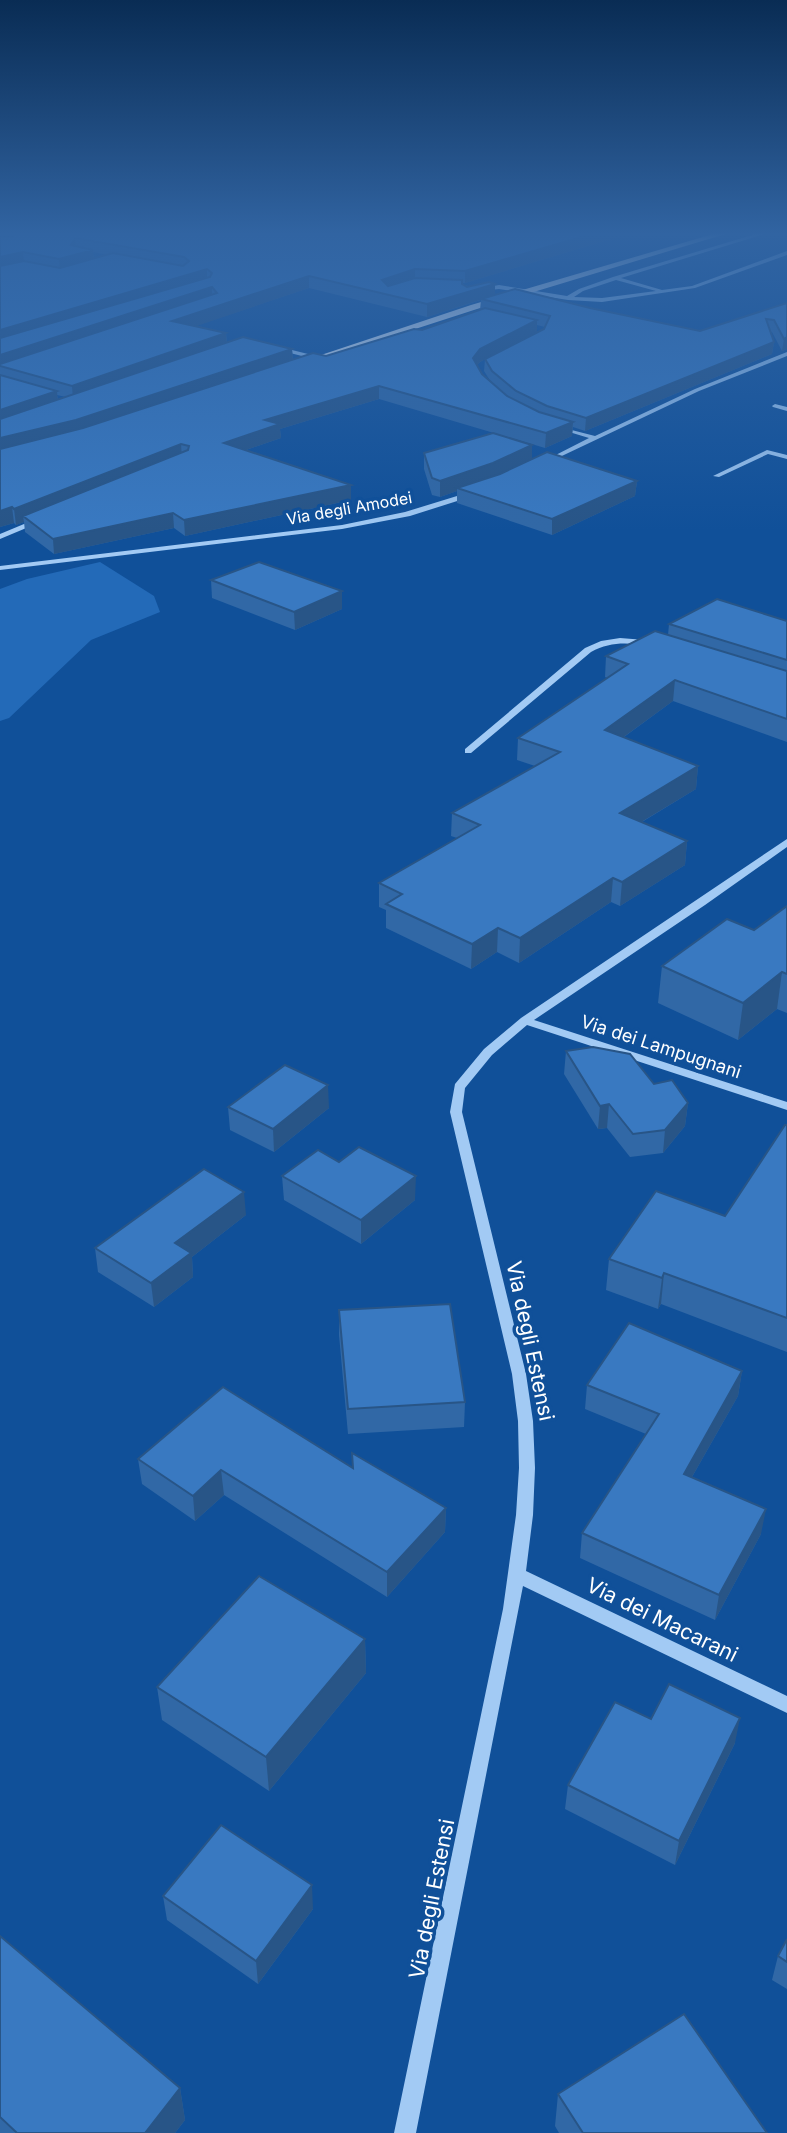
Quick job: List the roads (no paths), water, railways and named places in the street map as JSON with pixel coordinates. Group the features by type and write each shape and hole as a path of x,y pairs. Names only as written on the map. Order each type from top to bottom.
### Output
{"main road":[{"path":"291,367 398,332"}],"street":[{"path":"384,336 399,339"},
{"path":"265,345 318,358"},
{"path":"774,345 779,356"},
{"path":"539,465 787,354"},
{"path":"775,406 787,409"},
{"path":"551,425 595,438"},
{"path":"716,476 767,452 787,457"},
{"name":"Via degli Amodei","path":"0,568 342,527 407,514 475,492"},
{"path":"0,537 47,518"},
{"path":"468,751 577,658 596,646 625,640 659,647"},
{"name":"Via degli Estensi","path":"404,2133 431,2013 517,1575 527,1466 526,1413 456,1100 459,1087 471,1070 525,1021 701,904 787,842"},
{"name":"Via dei Lampugnani","path":"525,1021 787,1106"},
{"name":"Via dei Macarani","path":"517,1575 787,1705"}]}
